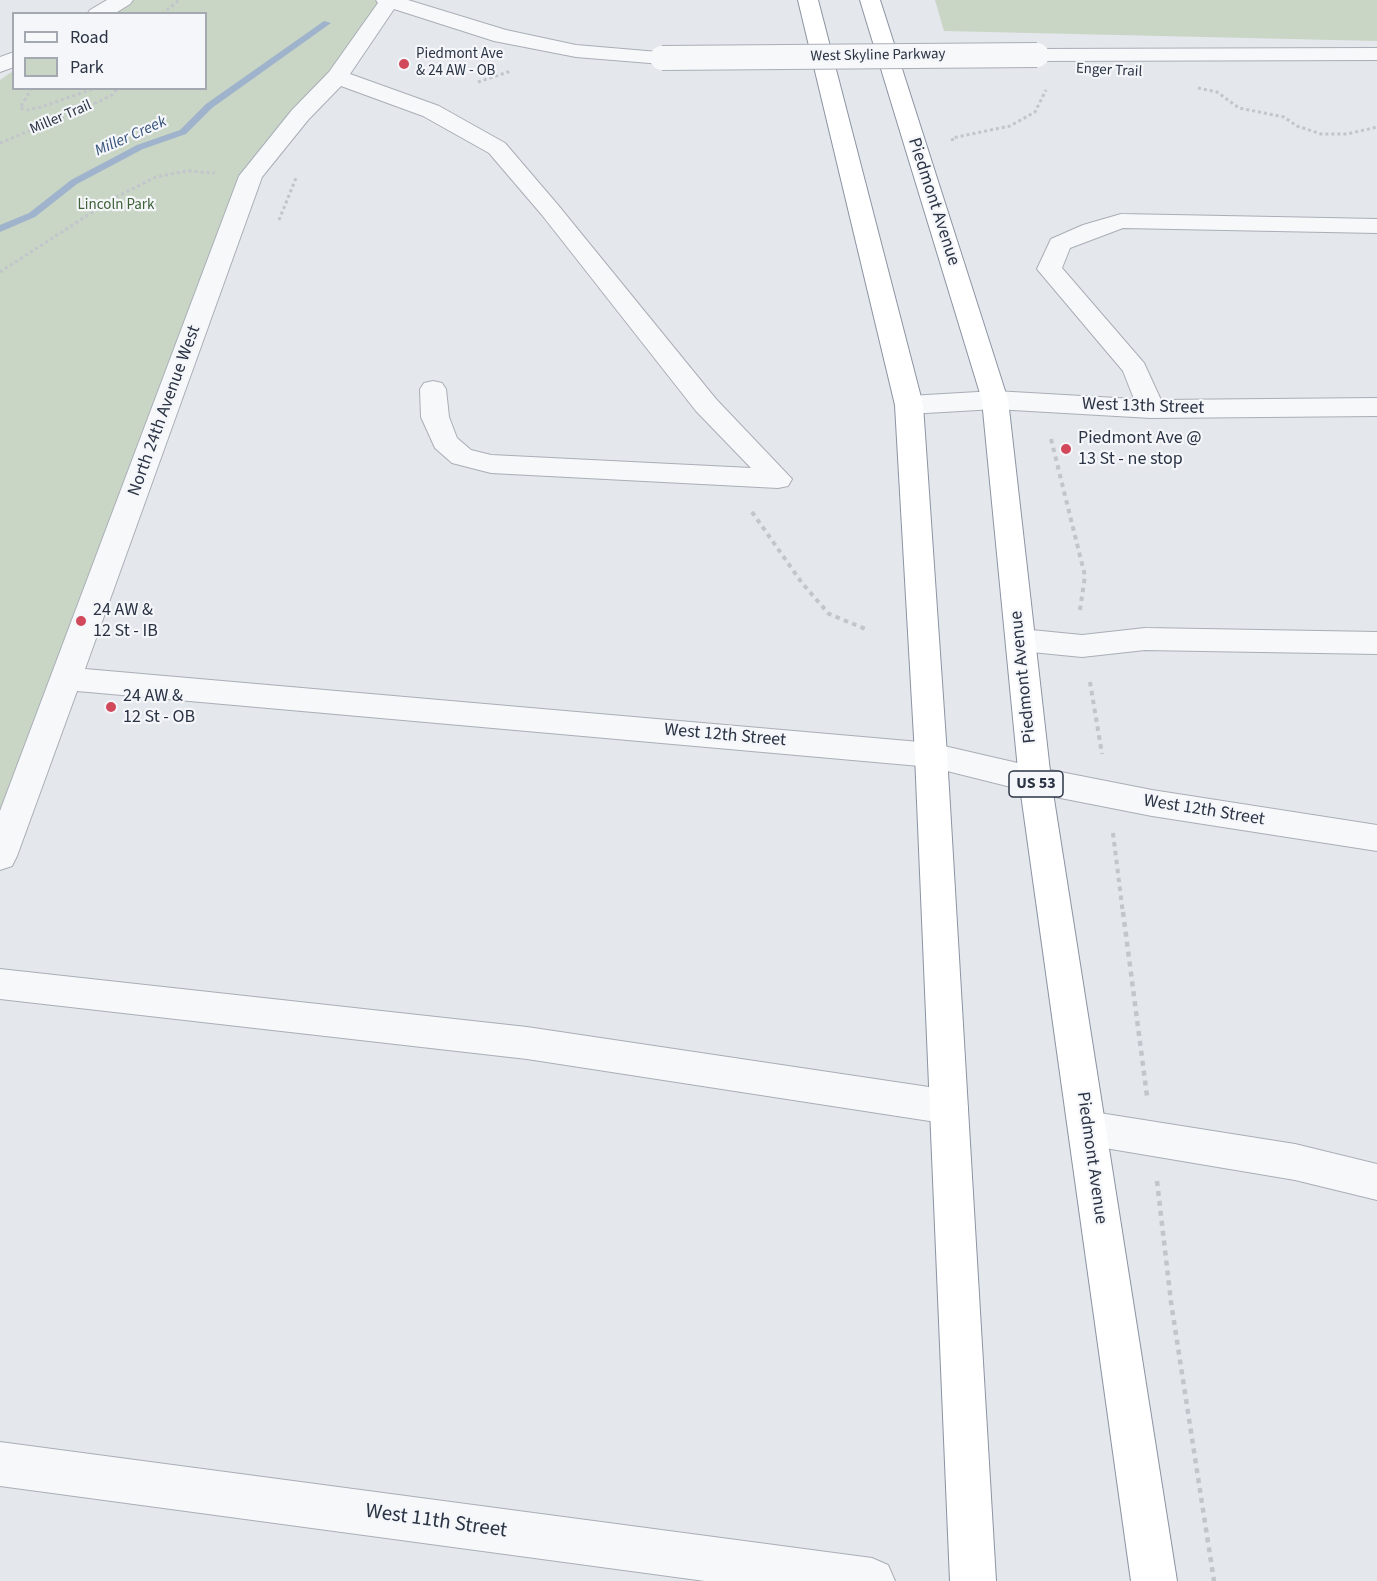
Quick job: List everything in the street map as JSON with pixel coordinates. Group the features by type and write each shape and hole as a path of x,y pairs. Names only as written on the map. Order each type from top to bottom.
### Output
{"highway":[{"path":"808,0 840,119 909,405 932,755 973,1581"},
{"name":"Piedmont Avenue","path":"870,0 995,400 1035,780 1154,1581"}],"street":[{"path":"101,12 123,0"},
{"name":"West Skyline Parkway","path":"389,0 512,39 576,51 662,58 1377,54"},
{"name":"North 24th Avenue West","path":"0,856 251,176 300,115 337,77 389,0"},
{"path":"337,77 431,111 497,148 550,210 706,405 777,479 491,464 462,457 445,442 435,417 433,389"},
{"path":"1151,409 1136,369 1049,269 1060,244 1092,230 1121,221 1377,226"},
{"name":"West 13th Street","path":"909,405 995,400 1151,409 1377,407"},
{"path":"1021,640 1082,646 1145,639 1377,643"},
{"name":"West 12th Street","path":"67,679 932,755 1035,780 1108,794 1377,838"},
{"path":"0,984 526,1043 949,1107"},
{"path":"1087,1128 1295,1162 1377,1182"},
{"name":"West 11th Street","path":"0,1464 872,1581"}],"path":[{"path":"164,12 179,0"},
{"path":"956,150 952,138 1010,126 1035,112 1046,92 1046,83"},
{"path":"1197,88 1217,92 1239,108 1284,117 1297,126 1321,134 1347,134 1377,128"},
{"name":"Miller Trail","path":"31,90 20,108 27,110 41,107 90,90"},
{"name":"Miller Trail","path":"0,143 112,96 116,90"},
{"path":"0,272 116,197 156,177 187,171 251,176"},
{"path":"279,220 297,175"},
{"path":"1039,403 1055,450 1085,576 1078,629 1096,711 1108,794 1171,1302 1214,1581"},
{"path":"726,476 802,583 830,614 868,630"}],"green space":[{"name":"Lincoln Park","path":"120,0 386,0 251,176 0,856 0,80 12,72 12,90 207,90 207,12 102,12"},
{"path":"935,0 1377,0 1377,41 944,31"}],"waterway":[{"name":"Miller Creek","path":"0,229 32,215 74,182 140,147 183,132 209,106 327,23"}],"place":[{"name":"Piedmont Ave & 24 AW - OB","path":"404,64"},
{"name":"Piedmont Ave @ 13 St - ne stop","path":"1066,449"},
{"name":"24 AW & 12 St - IB","path":"81,621"},
{"name":"24 AW & 12 St - OB","path":"111,707"}]}
